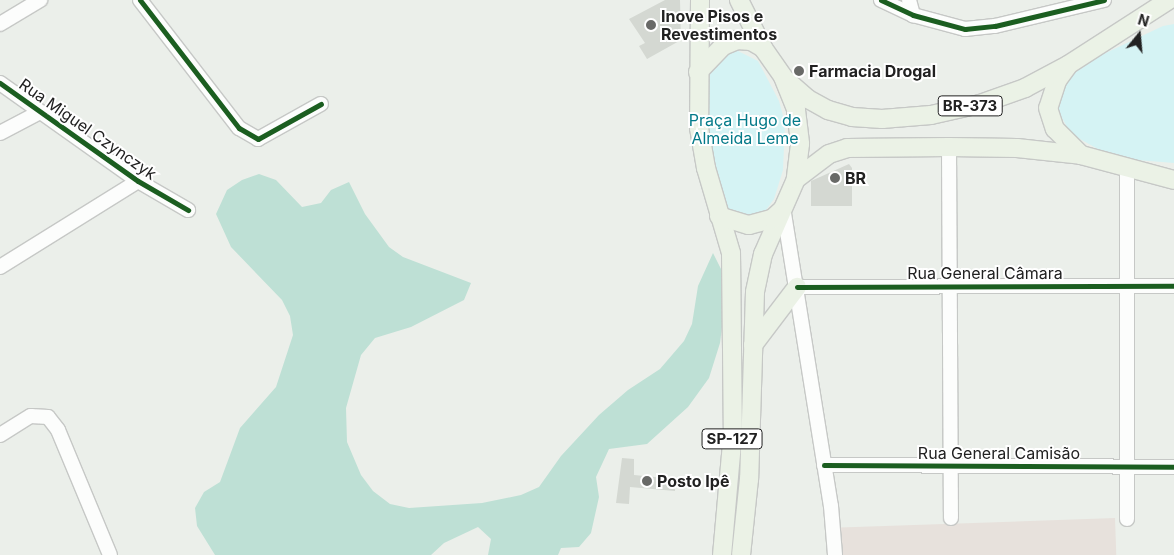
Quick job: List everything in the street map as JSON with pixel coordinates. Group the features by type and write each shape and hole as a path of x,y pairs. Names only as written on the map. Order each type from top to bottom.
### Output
{"main road":[{"name":"SP-127","path":"700,0 699,128 719,216 731,253 733,432 722,555"},
{"name":"SP-127","path":"739,0 763,48 783,77 796,110 800,144 796,179 759,273 753,345 749,480 741,555"},
{"name":"BR-373","path":"783,77 808,99 828,110 852,117 882,119 931,115 980,104 1025,88 1068,65 1169,0"},
{"path":"1147,14 1174,11"},
{"path":"698,72 723,46 737,40 751,41 763,48"},
{"path":"1068,65 1057,81 1048,108 1055,129 1081,154"},
{"path":"796,179 829,154 847,148 949,147 1016,148 1081,154 1174,180"},
{"path":"1132,168 1174,171"},
{"path":"719,216 749,225 772,219 783,208"},
{"path":"753,345 797,287"}],"street":[{"path":"0,24 40,0"},
{"path":"140,0 239,128 258,139 321,104"},
{"path":"881,0 913,15 965,29 995,26 1104,0"},
{"path":"909,0 913,15"},
{"name":"Rua Miguel Czynczyk","path":"0,83 38,113 138,181 188,210"},
{"path":"0,133 38,113"},
{"path":"949,147 951,518"},
{"path":"1127,519 1132,168"},
{"path":"0,267 138,181"},
{"path":"783,208 824,464 835,555"},
{"name":"Rua General Câmara","path":"797,287 1174,286"},
{"path":"0,436 31,416 48,417 58,430 110,555"},
{"name":"Rua General Camisão","path":"824,464 1174,467"}],"shaded area":[{"path":"1115,518 1116,555 841,555 840,528"}],"green space":[{"path":"1174,24 1174,163 1137,160 1105,153 1071,134 1056,107 1058,89 1078,66 1163,26"},
{"name":"Praça Hugo de Almeida Leme","path":"736,50 758,61 779,101 785,123 783,170 774,199 766,210 756,217 729,215 719,202 705,136 708,68 714,58"},
{"path":"259,174 276,180 302,207 321,203 331,190 349,182 365,214 389,247 403,257 471,283 464,300 411,327 375,338 361,355 346,408 347,442 361,475 373,491 390,504 409,508 482,503 521,495 539,487 561,456 599,415 628,390 660,369 684,341 692,324 698,286 713,253 721,269 725,304 720,343 709,378 688,407 647,444 609,449 596,477 599,497 591,533 579,547 561,548 558,555 488,555 491,539 478,527 444,543 431,555 215,555 197,526 195,508 204,492 220,482 240,428 276,387 293,335 290,316 282,300 231,247 216,214 227,190 242,180"}],"building":[{"path":"665,0 680,0 681,40 647,59 639,46 645,43 629,19"},
{"path":"849,164 852,168 852,206 811,206 811,181"},
{"name":"Posto Ipê","path":"622,458 634,459 634,475 675,479 675,491 630,487 629,504 616,503"}],"cycle path":[{"path":"140,0 239,128 258,139 321,104"},
{"path":"881,0 913,15 965,29 995,26 1104,0"},
{"path":"0,83 138,181 188,210"},
{"path":"797,287 1174,286"},
{"path":"824,465 1174,467"}],"place":[{"name":"Inove Pisos e Revestimentos","path":"651,25"},
{"name":"Farmacia Drogal","path":"799,71"},
{"name":"BR","path":"835,178"},
{"name":"Posto Ipê","path":"647,481"}]}
